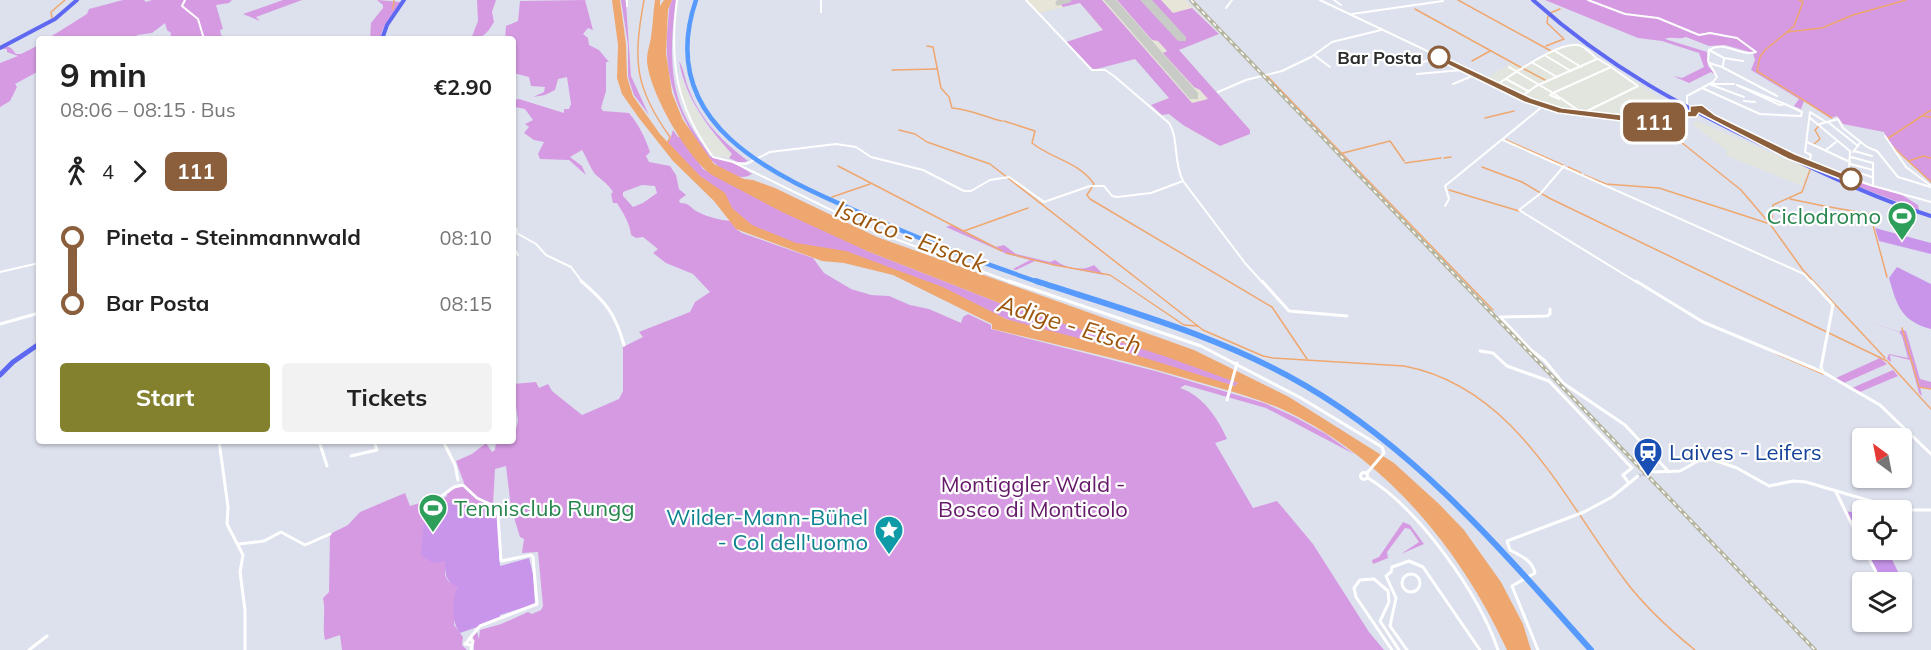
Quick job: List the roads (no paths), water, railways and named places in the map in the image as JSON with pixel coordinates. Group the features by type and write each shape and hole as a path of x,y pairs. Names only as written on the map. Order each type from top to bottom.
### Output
{"highway":[{"path":"695,0 686,19 682,40 683,63 688,83 698,104 712,124 747,158 796,187 927,244 990,269 1211,342 1303,387 1364,426 1424,476 1462,513 1589,650"}],"main road":[{"path":"0,48 55,19 76,0"},
{"path":"382,36 383,29 394,17 404,0"},
{"path":"1533,0 1584,45 1677,108"},
{"path":"1620,71 1684,105"},
{"path":"1620,71 1692,113 1861,192 1931,215"},
{"path":"1695,110 1765,147"},
{"path":"1688,115 1765,147"},
{"path":"0,375 13,362 36,346"}],"street":[{"path":"185,0 182,6 193,12 202,25 204,36"},
{"path":"627,0 627,6"},
{"path":"677,0 673,30 674,67 682,108 711,156 746,164 758,156 798,147 806,150 836,144 856,147 871,157 923,171 964,192 971,191 990,180 1009,177 1044,202 1094,186 1104,186 1112,196 1117,197 1151,194 1183,182"},
{"path":"821,0 821,12"},
{"path":"1026,0 1092,70 1109,71 1171,124 1175,142 1173,153 1183,182 1238,253 1292,312 1347,316"},
{"path":"1226,8 1232,0"},
{"path":"1323,0 1474,75 1543,106 1668,124 1680,121 1701,108 1712,117 1809,163 1858,182 1931,202"},
{"path":"1334,0 1341,5"},
{"path":"1350,14 1442,0"},
{"path":"1588,0 1625,14 1658,18 1700,35 1710,33 1736,38 1756,52 1749,54 1713,46 1709,50 1709,63 1717,76 1709,84 1687,96 1684,105"},
{"path":"1218,92 1246,80 1282,71 1314,55 1332,42 1381,30"},
{"path":"1496,85 1555,51 1577,44 1638,86 1580,113"},
{"path":"1709,50 1724,58 1743,61"},
{"path":"1555,51 1581,67"},
{"path":"1314,55 1330,67"},
{"path":"1546,56 1571,71"},
{"path":"1412,66 1438,57"},
{"path":"1723,67 1724,58"},
{"path":"1521,97 1540,84 1598,59"},
{"path":"1533,63 1557,77"},
{"path":"1709,63 1723,67 1777,96"},
{"path":"1509,67 1553,93"},
{"path":"1553,93 1612,67"},
{"path":"1417,74 1464,70"},
{"path":"1453,84 1474,75"},
{"path":"1506,80 1528,91"},
{"path":"1709,84 1734,84 1780,105 1786,105 1802,112 1802,116"},
{"path":"1709,84 1755,102"},
{"path":"1702,88 1763,115 1810,118 1852,153 1873,163 1873,186"},
{"path":"1553,93 1550,94 1580,113"},
{"path":"1677,108 1684,105 1695,110"},
{"path":"1445,206 1449,200 1445,186 1543,106"},
{"path":"1677,108 1688,115"},
{"path":"1809,163 1811,155 1805,152 1810,112 1859,145 1852,153 1850,163 1858,182"},
{"path":"1820,124 1837,118 1843,128 1867,147 1877,150 1898,177 1931,187"},
{"path":"1885,136 1904,165"},
{"path":"1503,140 1804,274 1832,304 1822,372"},
{"path":"1807,142 1850,163 1873,170"},
{"path":"1826,150 1836,142"},
{"path":"1852,153 1872,156"},
{"path":"729,160 874,231 1039,292 1178,337 1236,365 1352,428 1382,447 1384,453 1368,474 1392,494 1423,528 1476,605 1492,632 1498,650"},
{"path":"1897,162 1931,187"},
{"path":"1563,166 1541,193 1519,208 1520,210 1703,322 1822,372 1880,405 1931,454"},
{"path":"1851,170 1873,177"},
{"path":"516,232 537,244 546,255 571,267 580,279 605,301 616,320 624,345"},
{"path":"516,251 518,255"},
{"path":"0,272 36,264"},
{"path":"1550,309 1550,314 1547,315 1503,315 1500,318 1545,361 1563,383 1625,425 1669,472"},
{"path":"0,324 36,314"},
{"path":"1480,351 1493,353 1507,366 1549,381 1632,468 1623,475 1628,483"},
{"path":"1227,398 1236,365"},
{"path":"219,444 228,507 226,524 243,555 240,572 246,610 245,650"},
{"path":"320,444 327,466"},
{"path":"351,456 377,450 375,444"},
{"path":"444,444 455,465 459,480"},
{"path":"1653,472 1683,470 1699,461 1711,459 1737,468 1770,486 1798,481 1865,500"},
{"path":"1538,650 1512,586 1535,573 1535,568 1531,562 1510,550 1507,541 1579,514 1612,497 1638,476"},
{"path":"436,500 462,484 482,502 494,506 498,515 501,562 531,555 533,557 536,605 480,626 469,639 473,641 470,648"},
{"path":"1836,492 1852,524"},
{"path":"1912,510 1931,510"},
{"path":"239,544 264,541 281,532 302,544 309,544 330,534"},
{"path":"1870,560 1876,572"},
{"path":"1407,650 1390,626 1396,598 1386,576 1391,572 1392,567 1411,561 1423,567 1480,650"},
{"path":"1410,575 1419,579 1421,586 1419,590 1411,591 1405,588 1402,582 1404,576 1410,575"},
{"path":"1392,650 1356,597 1354,588 1360,580 1374,579 1388,591 1389,602 1381,617 1381,622 1400,650"},
{"path":"30,650 47,636"}],"water":[{"name":"Adige - Etsch","path":"612,0 620,0 626,44 627,77 633,96 660,134 700,176 725,193 732,208 752,225 796,243 846,251 943,287 1006,319 1097,343 1235,386 1238,383 1167,357 1002,304 867,251 782,212 712,175 691,154 681,139 661,105 649,73 647,54 655,0 660,0 660,6 664,0 672,0 668,10 666,53 672,93 683,120 714,164 744,179 775,188 877,237 1194,350 1289,397 1394,463 1464,530 1501,582 1523,624 1531,650 1507,650 1469,580 1421,516 1394,487 1332,437 1298,417 1234,392 992,329 992,324 893,275 844,263 822,261 736,229 714,201 673,161 622,94 617,78 618,45"}],"waterway":[{"path":"52,18 51,12 65,0"},
{"path":"393,9 394,0"},
{"path":"644,0 638,40 639,72 649,103 670,137 668,142"},
{"path":"1458,0 1551,51"},
{"path":"1787,32 1794,26 1803,2 1799,0"},
{"path":"1787,32 1822,28 1853,15 1906,0"},
{"path":"1415,9 1522,68"},
{"path":"1550,13 1560,9"},
{"path":"1546,46 1564,39 1547,23 1548,16"},
{"path":"1787,32 1765,50 1760,57 1757,71 1832,118"},
{"path":"927,46 933,47 941,88 949,97 952,108 971,111 1002,121"},
{"path":"1472,61 1490,51"},
{"path":"892,70 937,69"},
{"path":"1524,69 1545,80"},
{"path":"1267,76 1493,310"},
{"path":"1887,139 1931,110"},
{"path":"1485,118 1514,111"},
{"path":"1923,116 1931,117"},
{"path":"1004,121 1035,131 1032,143 1088,177 1094,184 1087,195 1090,199 1272,307 1307,359"},
{"path":"1632,123 1661,126 1741,190 1770,224 1803,270 1885,358"},
{"path":"1814,144 1820,139 1815,130 1819,126"},
{"path":"899,130 915,134 927,142 990,164 1198,326"},
{"path":"1506,140 1565,166"},
{"path":"1343,153 1390,141 1404,161"},
{"path":"1893,147 1931,182"},
{"path":"1909,161 1923,156 1931,158"},
{"path":"1444,158 1451,157"},
{"path":"1405,163 1441,158"},
{"name":"Isarco - Eisack","path":"838,166 1002,251"},
{"path":"1482,167 1522,182 1549,198 1887,361"},
{"path":"1568,167 1581,173"},
{"path":"1772,223 1773,205 1802,192 1810,170"},
{"path":"1584,175 1606,184 1659,188 1767,223"},
{"name":"Isarco - Eisack","path":"832,197 870,184"},
{"path":"1449,190 1519,211"},
{"path":"1790,199 1824,206"},
{"path":"1824,206 1870,214 1887,277"},
{"path":"1824,206 1827,220"},
{"name":"Isarco - Eisack","path":"964,231 1028,208"},
{"path":"1006,253 1054,265 1110,275 1184,325 1198,326"},
{"path":"1198,326 1263,356 1404,366 1443,378 1477,397 1506,421 1533,450 1640,599 1695,650"},
{"path":"1902,328 1919,387 1931,389"},
{"path":"1775,353 1823,374"},
{"path":"1888,362 1931,409"}],"tunnel":[{"path":"1638,476 1653,472"}],"railway":[{"path":"1191,0 1815,650"}],"place":[{"name":"Bar Posta","path":"1439,57"},
{"name":"Ciclodromo","path":"1902,242"},
{"name":"Laives - Leifers","path":"1648,478"},
{"name":"Tennisclub Rungg","path":"433,534"},
{"name":"Wilder-Mann-Bühel - Col dell'uomo","path":"889,556"}],"park label":[{"name":"Montiggler Wald - Bosco di Monticolo","path":"1033,496"}]}
